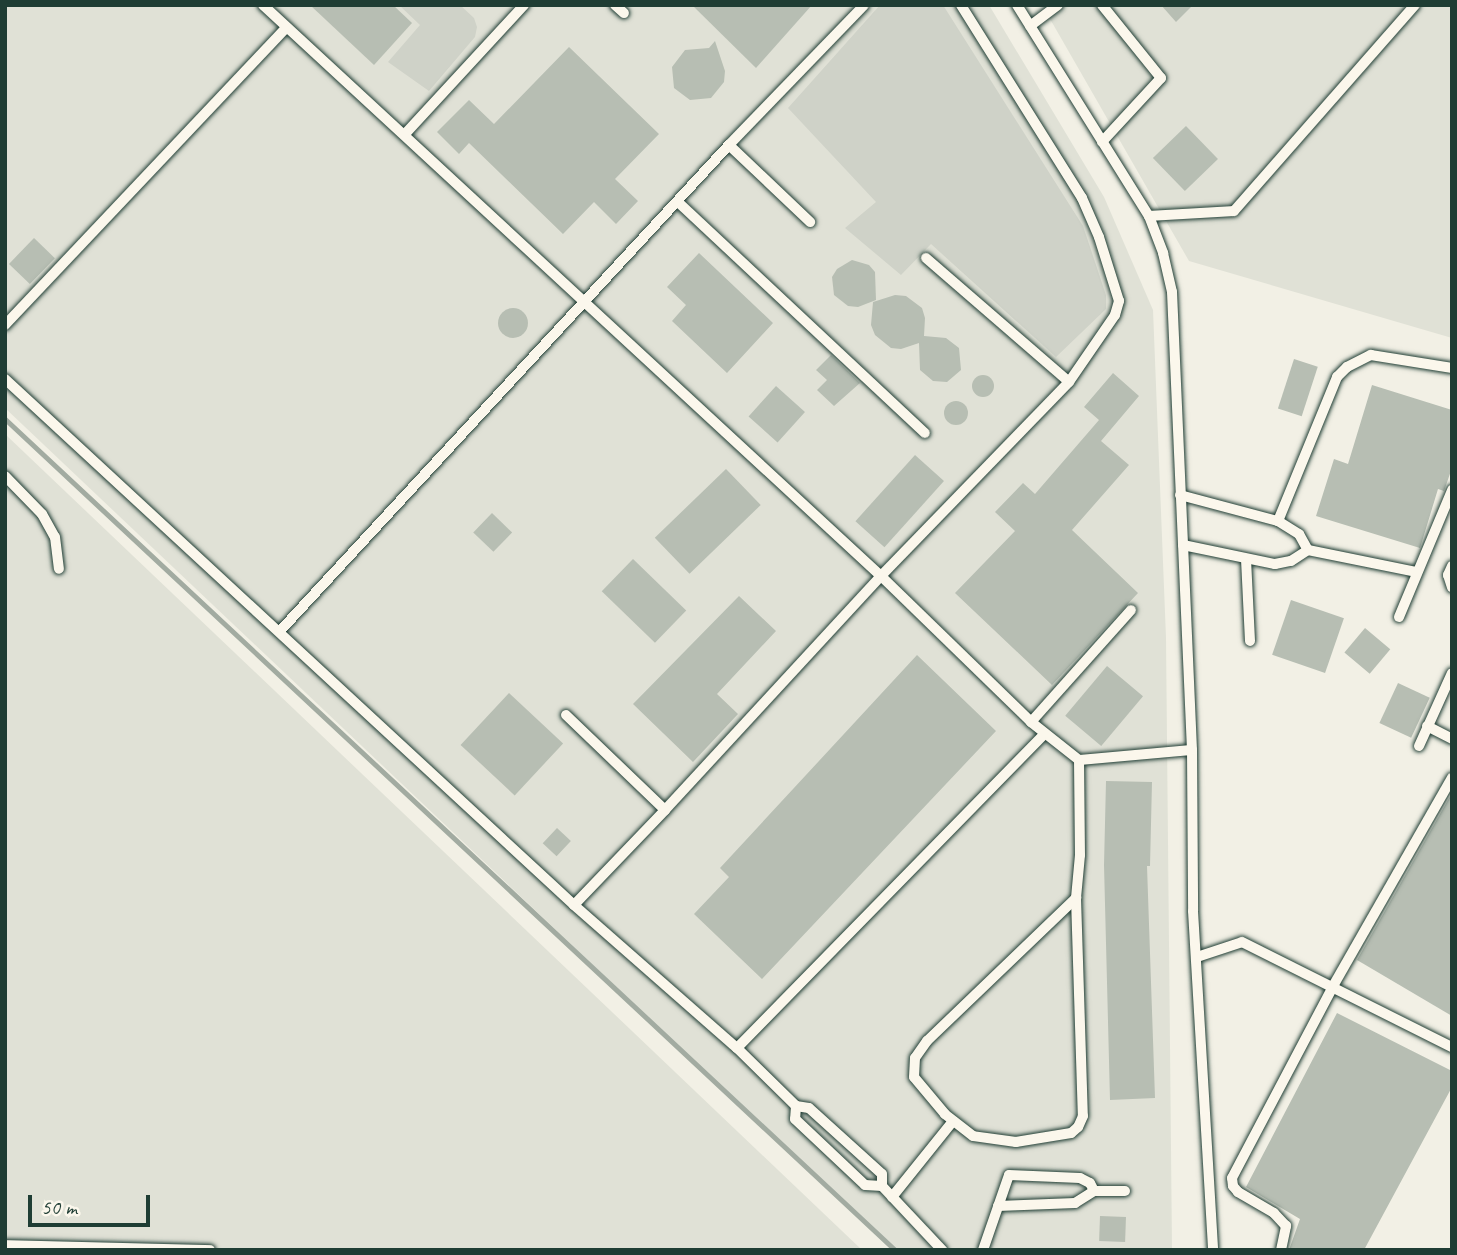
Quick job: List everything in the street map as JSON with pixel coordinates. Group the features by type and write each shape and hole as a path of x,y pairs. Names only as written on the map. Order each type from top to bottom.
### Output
{"lane":[{"path":"263,5 881,576 1044,734 1079,760 1192,750"},
{"path":"405,134 524,5"},
{"path":"615,5 624,13"},
{"path":"280,631 729,145 864,5"},
{"path":"574,905 881,576 1069,382 1115,315 1119,301 1112,274 1082,198 961,5"},
{"path":"1017,5 1149,216 1163,253 1172,292 1192,750 1197,957 1213,1250"},
{"path":"1030,26 1058,5"},
{"path":"1102,5 1161,78 1102,142"},
{"path":"1149,216 1234,211 1415,5"},
{"path":"5,325 286,28"},
{"path":"729,145 810,222"},
{"path":"678,202 925,433"},
{"path":"926,258 1069,382"},
{"path":"1278,521 1337,377 1347,367 1371,355 1452,368"},
{"path":"5,379 574,905 737,1048 796,1106 809,1108 882,1174 882,1186 942,1250"},
{"path":"5,477 42,514 55,537 59,569"},
{"path":"1399,617 1452,490"},
{"path":"1181,495 1278,521 1299,534 1308,550"},
{"path":"1183,545 1275,564 1291,561 1308,550 1416,572"},
{"path":"1246,559 1250,641"},
{"path":"1452,566 1448,575 1452,587"},
{"path":"1031,722 1130,610"},
{"path":"1419,746 1452,673"},
{"path":"566,715 665,810"},
{"path":"1427,726 1452,739"},
{"path":"737,1048 1044,734"},
{"path":"1076,898 927,1041 915,1058 914,1077 953,1121 973,1136 992,1141 1016,1142 1071,1133 1078,1127 1083,1116 1076,898 1080,855 1079,760"},
{"path":"1281,1250 1286,1226 1274,1213 1238,1192 1233,1186 1232,1178 1328,986 1452,778"},
{"path":"1197,957 1242,942 1452,1047"},
{"path":"796,1106 795,1119 865,1185 882,1186"},
{"path":"892,1197 953,1121"},
{"path":"983,1250 1007,1178 1012,1174 1080,1178 1090,1183 1094,1191"},
{"path":"998,1206 1075,1203 1094,1191 1125,1191"},
{"path":"5,1245 210,1250"}],"shaded area":[{"path":"5,5 989,5 1104,197 1153,310 1166,638 1172,1250 894,1250 5,408"},
{"path":"399,5 460,5 474,18 477,27 475,37 429,91 388,62 420,25"},
{"path":"880,5 943,5 1083,226 1106,295 1106,309 1056,357 931,244 901,275 845,228 876,202 788,108"},
{"path":"1042,5 1452,5 1452,338 1189,261"},
{"path":"5,434 862,1250 5,1250"}],"building":[{"path":"310,5 393,5 412,23 374,65"},
{"path":"692,5 812,5 756,68"},
{"path":"1161,5 1193,5 1176,22"},
{"path":"715,41 725,71 724,82 711,98 690,100 674,88 672,67 685,50 709,48"},
{"path":"569,47 659,134 615,179 638,201 616,224 594,202 563,234 469,143 459,154 437,132 469,100 494,124"},
{"path":"1186,126 1218,159 1185,191 1153,158"},
{"path":"34,238 55,258 30,284 9,264"},
{"path":"699,253 773,323 727,373 672,321 686,305 667,287"},
{"path":"852,260 869,265 875,272 876,300 858,307 848,306 834,295 832,277 837,269"},
{"path":"895,295 906,296 922,308 925,318 924,336 946,338 959,348 961,370 947,382 933,381 920,370 919,343 901,349 891,348 875,335 871,325 873,302"},
{"path":"513,308 523,313 528,323 523,333 513,338 503,333 498,323 503,313"},
{"path":"831,355 860,383 834,406 817,390 827,380 816,370"},
{"path":"1294,359 1318,367 1302,416 1278,408"},
{"path":"1113,373 1139,396 1101,441 1129,465 1072,530 1138,593 1052,685 955,593 1015,531 995,512 1023,483 1035,494 1099,420 1084,407"},
{"path":"983,375 991,378 994,386 991,394 983,397 975,394 972,386 975,378"},
{"path":"1372,385 1452,410 1452,468 1444,491 1438,489 1420,548 1316,516 1334,459 1348,464"},
{"path":"776,386 805,412 778,443 749,416"},
{"path":"956,401 964,405 968,413 964,421 956,425 948,421 944,413 948,405"},
{"path":"915,455 944,481 884,547 855,521"},
{"path":"726,469 761,505 690,574 655,538"},
{"path":"492,513 512,532 493,552 473,532"},
{"path":"633,559 686,610 655,643 602,591"},
{"path":"739,596 776,631 717,694 738,714 693,762 633,704"},
{"path":"1291,600 1344,618 1325,673 1272,655"},
{"path":"1365,628 1390,649 1370,674 1344,653"},
{"path":"917,655 996,731 762,979 694,914 729,877 720,868"},
{"path":"1107,666 1143,696 1101,746 1065,716"},
{"path":"1398,683 1430,698 1411,738 1379,723"},
{"path":"509,693 563,743 515,795 461,745"},
{"path":"1106,781 1152,782 1150,866 1147,866 1155,1098 1110,1100 1104,865"},
{"path":"1452,793 1452,1016 1357,960"},
{"path":"557,828 571,841 557,856 543,843"},
{"path":"1337,1013 1452,1071 1452,1087 1364,1250 1289,1250 1300,1219 1246,1187"},
{"path":"1100,1216 1126,1217 1125,1242 1099,1241"}],"waterway":[{"path":"5,419 895,1250"}]}
